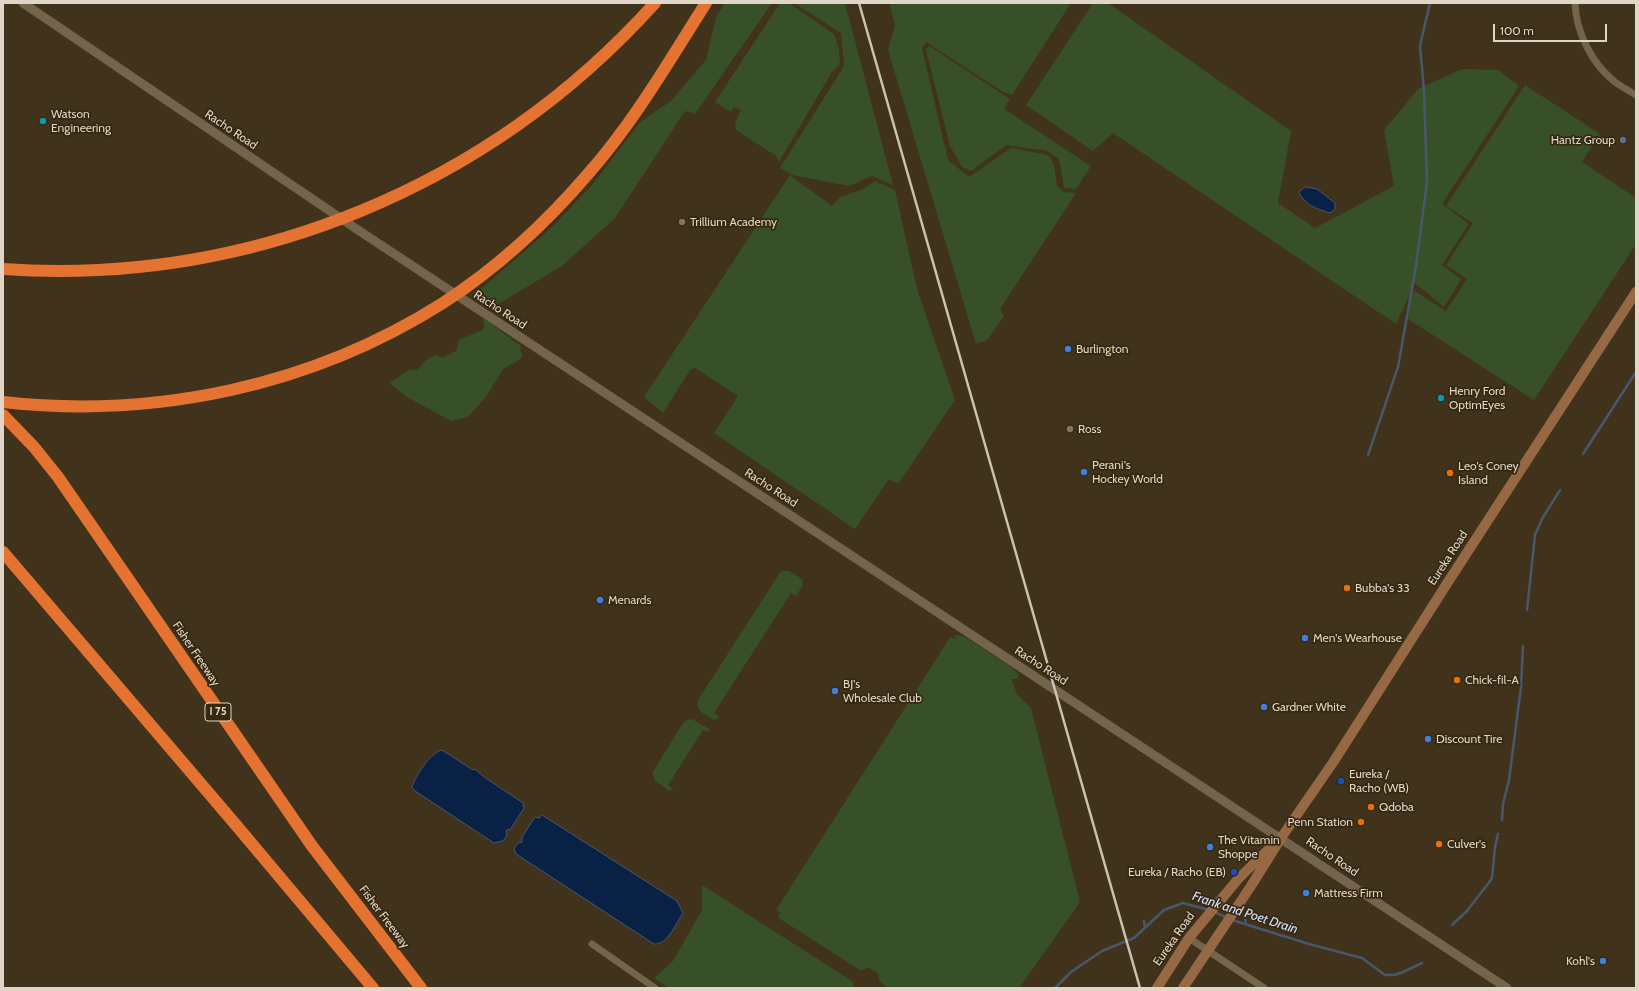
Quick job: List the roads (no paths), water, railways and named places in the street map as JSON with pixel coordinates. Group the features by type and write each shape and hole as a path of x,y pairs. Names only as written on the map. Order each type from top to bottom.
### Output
{"highway":[{"path":"3,269 106,269 161,264 230,252 274,241 392,198 480,151 509,132 571,84 604,56 655,3"},
{"path":"3,402 52,406 117,407 177,401 231,390 288,375 346,353 389,333 442,303 474,281 536,229 590,173 636,111 706,3"},
{"name":"Fisher Freeway","path":"3,414 58,477 312,846 421,988"},
{"path":"3,552 373,988"}],"main road":[{"name":"Eureka Road","path":"1184,988 1281,838 1334,761 1636,292"},
{"name":"Eureka Road","path":"1157,988 1189,938 1222,898 1239,878 1281,838"}],"street":[{"name":"Racho Road","path":"23,3 358,230 1508,988"},
{"path":"1575,3 1578,22 1582,34 1597,62 1614,81 1636,95"},
{"path":"1189,938 1264,988"},
{"path":"592,944 655,988"}],"water":[{"path":"1306,187 1317,189 1335,203 1335,209 1330,213 1316,208 1304,200 1299,192"},
{"path":"442,750 473,770 475,769 484,777 523,803 524,808 510,830 508,829 506,831 507,835 503,841 494,843 415,791 412,787 428,760 437,752"},
{"path":"542,815 677,901 683,913 663,941 654,944 516,854 514,849 518,843 522,842 522,837 535,817 539,818"}],"waterway":[{"path":"1368,455 1398,367 1416,266 1427,182 1424,90 1420,46 1430,3"},
{"name":"Frank and Poet Drain","path":"1583,454 1636,372"},
{"name":"Frank and Poet Drain","path":"1527,610 1535,535 1542,519 1560,490"},
{"name":"Frank and Poet Drain","path":"1502,820 1503,804 1509,780 1521,687 1523,646"},
{"name":"Frank and Poet Drain","path":"1452,925 1467,911 1492,878 1495,847 1498,834"},
{"name":"Frank and Poet Drain","path":"1055,988 1071,972 1102,951 1134,938 1164,910 1183,903 1209,910"},
{"name":"Frank and Poet Drain","path":"1214,912 1228,918"},
{"name":"Frank and Poet Drain","path":"1245,918 1246,924"},
{"name":"Frank and Poet Drain","path":"1232,920 1309,944 1362,958 1385,975 1394,975 1422,963"},
{"name":"Frank and Poet Drain","path":"1144,921 1145,928"}],"railway":[{"path":"859,3 1140,988"}],"place":[{"name":"Watson Engineering","path":"43,121"},
{"name":"Hantz Group","path":"1623,140"},
{"name":"Trillium Academy","path":"682,222"},
{"name":"Burlington","path":"1068,349"},
{"name":"Henry Ford OptimEyes","path":"1441,398"},
{"name":"Ross","path":"1070,429"},
{"name":"Perani's Hockey World","path":"1084,472"},
{"name":"Leo's Coney Island","path":"1450,473"},
{"name":"Bubba's 33","path":"1347,588"},
{"name":"Menards","path":"600,600"},
{"name":"Men's Wearhouse","path":"1305,638"},
{"name":"Chick-fil-A","path":"1457,680"},
{"name":"BJ's Wholesale Club","path":"835,691"},
{"name":"Gardner White","path":"1264,707"},
{"name":"Discount Tire","path":"1428,739"},
{"name":"Eureka / Racho (WB)","path":"1341,781"},
{"name":"Qdoba","path":"1371,807"},
{"name":"Penn Station","path":"1361,822"},
{"name":"Culver's","path":"1439,844"},
{"name":"The Vitamin Shoppe","path":"1210,847"},
{"name":"Eureka / Racho (EB)","path":"1234,872"},
{"name":"Mattress Firm","path":"1306,893"},
{"name":"Kohl's","path":"1603,961"}]}
